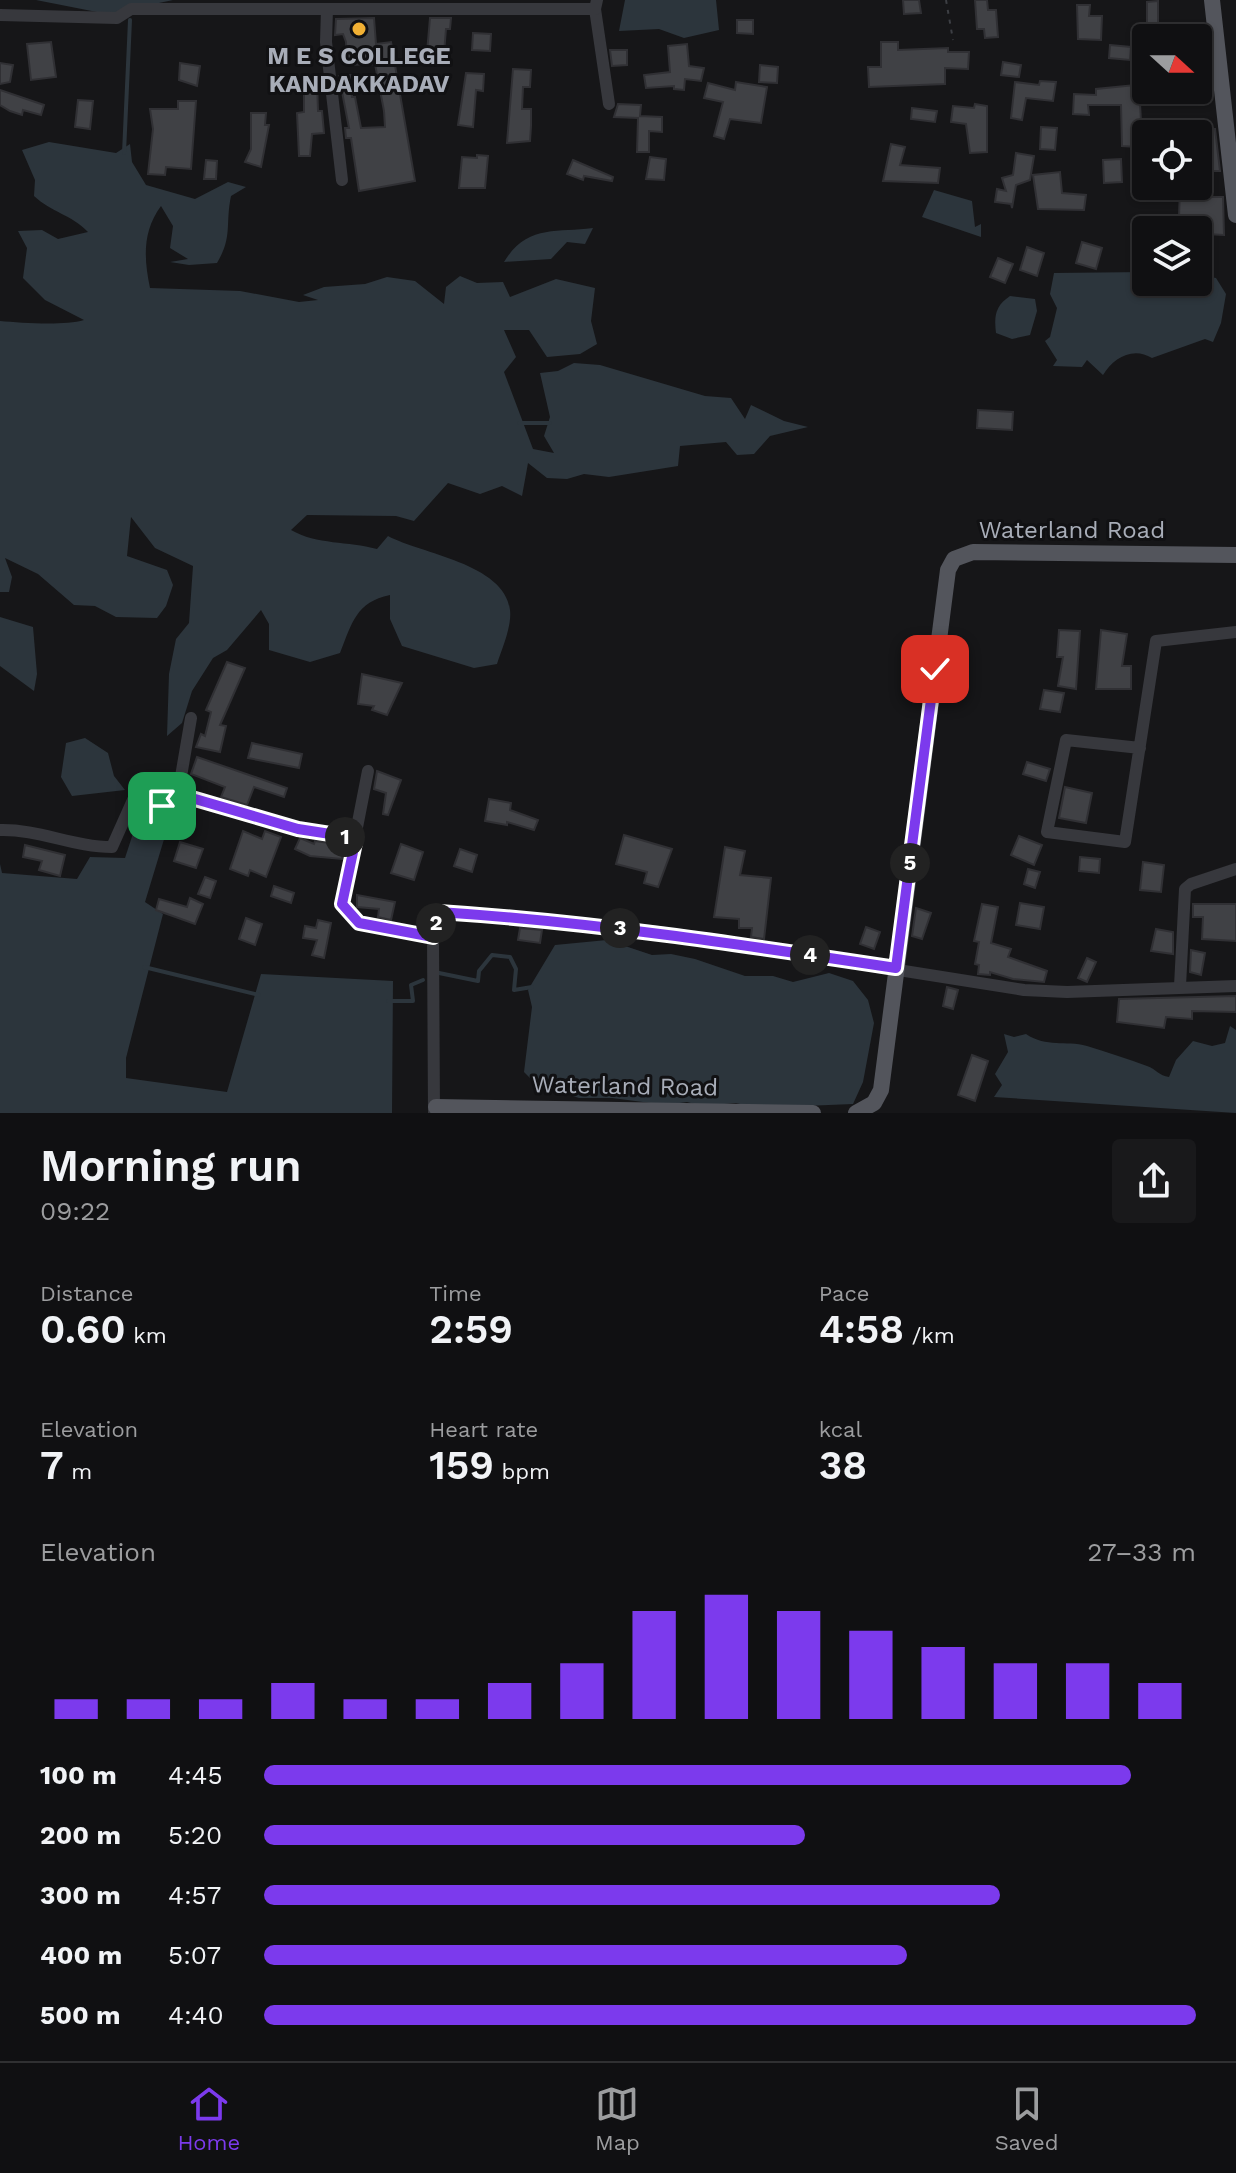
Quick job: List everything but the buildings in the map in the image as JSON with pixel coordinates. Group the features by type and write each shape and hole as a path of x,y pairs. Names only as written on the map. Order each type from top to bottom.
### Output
{"main road":[{"path":"1212,0 1236,215"},
{"name":"Waterland Road","path":"856,1113 874,1103 881,1090 948,570 954,559 973,552 1236,555"},
{"name":"Waterland Road","path":"435,1110 813,1113"}],"street":[{"path":"0,15 117,18 131,9 596,5 609,104"},
{"path":"335,6 326,42 342,180"},
{"path":"1140,748 1066,740 1047,832 1125,842 1140,748 1156,641 1236,632"},
{"path":"0,830 20,830 91,847 112,847 133,800 162,806 178,794 191,718"},
{"path":"368,771 342,904 359,923 433,937"},
{"path":"178,794 298,829 356,838"},
{"path":"1180,986 1185,889 1191,884 1236,869"},
{"path":"435,1110 433,937 439,912 652,931 1024,990 1067,992 1236,986"}],"path":[{"path":"946,0 953,40"}],"shaded area":[{"path":"36,0 173,0 107,14"},
{"path":"625,0 716,0 719,30 684,38 659,29 619,31"},
{"path":"49,142 116,153 130,144 132,162 146,185 195,199 228,182 246,187 231,196 227,238 217,263 189,265 170,262 188,259 170,248 173,226 161,206 150,226 146,246 150,288 240,291 299,302 318,300 303,295 324,287 365,284 387,277 415,281 444,304 446,287 460,276 477,283 503,282 510,297 556,279 595,288 591,321 597,344 580,354 547,357 529,330 504,330 516,357 504,372 533,449 554,453 544,436 550,417 540,373 558,371 574,363 600,365 705,396 731,398 745,419 751,405 784,421 808,427 770,436 754,454 737,455 726,442 680,446 678,466 609,477 584,474 567,479 547,478 528,463 522,496 502,486 480,494 448,483 414,521 396,516 307,515 291,530 311,538 377,549 388,536 459,562 493,581 504,594 510,610 508,630 497,664 474,668 402,646 390,619 390,595 362,609 352,623 340,653 310,662 269,650 269,624 261,610 227,650 213,658 192,691 182,723 167,736 169,674 176,639 189,623 193,566 155,548 131,517 127,556 167,570 173,585 166,606 157,618 116,617 95,606 74,605 38,574 5,558 12,577 9,592 0,592 0,321 54,323 84,320 45,300 23,278 27,248 18,231 42,230 58,239 88,232 34,196 35,180 22,150"},
{"path":"934,190 972,201 975,227 981,224 981,237 922,217"},
{"path":"593,228 585,244 567,242 551,259 504,262 522,241 533,236"},
{"path":"1132,272 1132,296 1212,296 1212,277 1216,278 1226,294 1221,323 1213,342 1205,339 1152,358 1138,353 1124,356 1112,363 1103,375 1087,360 1082,367 1053,366 1057,360 1045,341 1050,337 1057,308 1050,294 1054,273"},
{"path":"1010,296 1035,299 1037,311 1030,335 1012,339 996,333 997,312"},
{"path":"0,617 33,627 37,674 34,691 0,666"},
{"path":"85,738 108,753 114,776 125,790 72,796 61,777 66,743"},
{"path":"141,809 172,813 145,902 163,914 126,1058 126,1078 227,1092 261,974 393,981 392,1113 0,1113 0,864 2,873 77,879 90,857 125,858"},
{"path":"607,940 652,955 671,954 695,959 745,976 773,976 793,982 829,973 853,981 868,1000 874,1023 863,1082 853,1104 757,1108 736,1103 666,1105 612,1098 579,1098 536,1084 524,1072 532,1007 528,990 555,945"},
{"path":"1230,1026 1236,1030 1236,1113 994,1097 1002,1085 995,1074 1008,1052 1004,1034 1014,1037 1026,1034 1041,1041 1087,1046 1147,1066 1169,1077 1176,1060 1193,1041 1212,1046 1225,1043"}],"waterway":[{"path":"124,153 130,20"},
{"path":"519,423 550,423"},
{"path":"439,973 478,981 479,971 492,955 510,957 516,969 514,990 532,987"},
{"path":"144,967 259,995"},
{"path":"388,1001 413,1001 411,985 423,980"}],"place":[{"name":"M E S COLLEGE KANDAKKADAV","path":"359,29"}],"route":[{"path":"162,806 178,794 298,829 356,838 342,904 359,923 433,937 439,912 478,915 652,931 896,968 935,669"}]}
